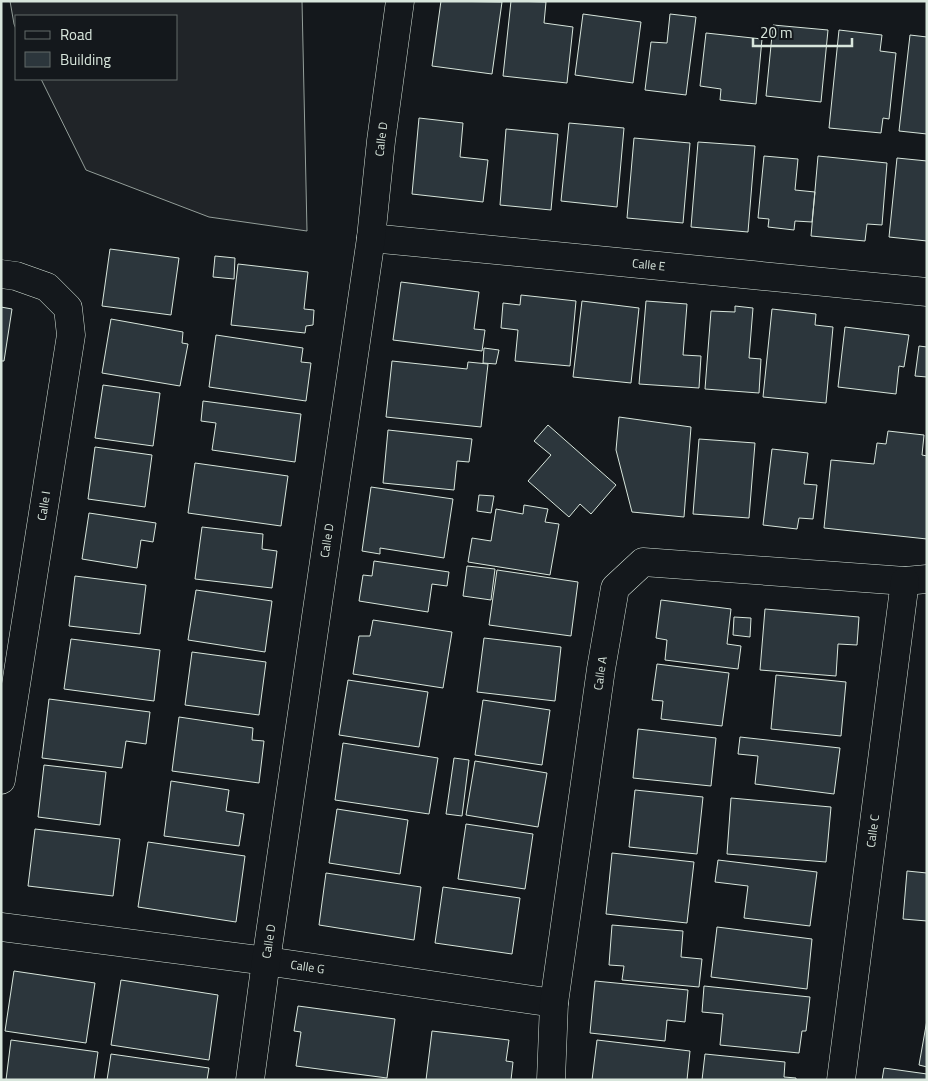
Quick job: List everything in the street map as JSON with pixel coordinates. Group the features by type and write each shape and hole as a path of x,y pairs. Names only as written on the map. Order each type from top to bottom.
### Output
{"street":[{"name":"Calle D","path":"250,1080 371,238 381,141 400,1"},
{"name":"Calle E","path":"371,238 927,292"},
{"name":"Calle I","path":"1,274 16,276 47,287 68,308 71,335 1,780"},
{"name":"Calle A","path":"551,1080 554,1003 601,669 615,588 643,562 916,580"},
{"name":"Calle C","path":"842,1080 916,580"},
{"name":"Calle G","path":"1,928 266,961 554,1003"}],"shaded area":[{"path":"10,1 302,1 307,231 209,217 86,170 41,80 178,80 178,15 15,15 15,26"}],"building":[{"path":"441,1 502,2 492,74 432,66"},
{"path":"511,1 546,2 544,23 573,27 567,83 503,76"},
{"path":"583,14 641,22 633,83 575,75"},
{"path":"670,14 696,17 686,95 645,90 651,42 667,43"},
{"path":"773,25 828,30 821,102 766,96"},
{"path":"839,30 882,35 880,51 896,53 889,119 883,118 881,133 829,128"},
{"path":"706,33 762,39 756,104 720,100 721,89 700,86"},
{"path":"910,35 927,37 927,134 899,131"},
{"path":"419,118 463,123 460,157 488,160 483,202 412,194"},
{"path":"569,123 624,128 617,207 561,201"},
{"path":"506,129 558,134 551,210 500,205"},
{"path":"634,138 690,143 683,223 627,218"},
{"path":"698,142 755,146 748,232 691,227"},
{"path":"764,156 798,159 795,190 815,192 812,222 795,221 794,230 768,227 769,219 758,218"},
{"path":"818,156 887,163 882,225 867,224 865,241 811,236"},
{"path":"897,158 927,161 927,241 889,237"},
{"path":"110,249 179,258 171,315 102,306"},
{"path":"215,256 235,258 234,279 213,277"},
{"path":"238,264 308,272 304,309 314,310 313,325 306,326 305,333 231,325"},
{"path":"401,282 479,292 474,329 485,330 482,351 393,340"},
{"path":"521,295 576,301 570,366 515,361 518,330 501,328 503,303 520,305"},
{"path":"582,301 639,308 631,383 573,377"},
{"path":"646,301 687,304 683,355 701,356 699,388 639,384"},
{"path":"735,306 753,308 749,358 761,359 759,393 705,389 711,311 735,312"},
{"path":"1,307 12,309 4,361 1,361"},
{"path":"772,309 816,314 815,325 833,327 826,403 763,397"},
{"path":"111,319 183,332 182,343 188,344 180,386 102,373"},
{"path":"845,327 909,335 904,367 899,366 896,394 838,387"},
{"path":"216,335 303,348 301,362 311,363 306,401 209,387"},
{"path":"919,346 927,347 927,377 915,376"},
{"path":"484,348 499,350 496,364 483,363"},
{"path":"392,361 467,369 468,362 488,364 481,427 386,417"},
{"path":"103,385 160,393 153,446 95,438"},
{"path":"203,401 301,414 295,462 212,450 216,423 201,421"},
{"path":"619,417 691,427 684,517 632,512 616,450"},
{"path":"548,425 616,485 591,514 580,504 569,517 528,481 551,455 534,441"},
{"path":"388,430 472,439 469,462 457,461 454,490 383,483"},
{"path":"888,431 924,435 922,455 927,456 927,539 824,528 831,460 874,464 877,443 886,444"},
{"path":"699,439 755,443 749,518 693,514"},
{"path":"95,447 152,455 145,507 88,499"},
{"path":"772,449 808,453 804,484 817,485 813,519 799,518 797,529 763,525"},
{"path":"195,463 288,476 281,526 188,513"},
{"path":"371,487 453,499 444,558 380,548 380,554 362,551"},
{"path":"479,495 494,496 491,513 477,511"},
{"path":"524,505 548,509 545,522 559,524 550,575 468,562 472,538 491,541 496,509 523,514"},
{"path":"89,513 156,523 153,542 141,540 137,568 82,559"},
{"path":"202,527 263,534 262,549 277,551 272,588 195,579"},
{"path":"374,561 449,572 447,586 432,584 428,612 359,601 363,575 372,576"},
{"path":"467,566 495,569 491,600 463,596"},
{"path":"497,570 578,582 571,636 489,625"},
{"path":"75,576 146,585 140,634 69,626"},
{"path":"196,590 272,601 265,652 188,640"},
{"path":"661,600 731,609 727,644 741,646 738,669 665,660 667,640 656,638"},
{"path":"765,609 859,617 857,645 838,644 836,676 760,670"},
{"path":"734,617 751,618 750,637 733,635"},
{"path":"373,620 452,632 443,688 353,674 359,636 370,636"},
{"path":"484,638 561,647 555,701 477,692"},
{"path":"71,639 160,650 154,701 64,689"},
{"path":"192,652 266,662 259,715 185,705"},
{"path":"657,664 729,673 722,726 661,719 663,701 652,700"},
{"path":"776,675 846,682 841,736 771,729"},
{"path":"348,680 428,692 419,747 339,735"},
{"path":"49,699 150,712 146,744 126,741 122,768 42,758"},
{"path":"483,700 550,710 542,765 475,755"},
{"path":"179,717 253,728 252,740 264,741 259,783 172,771"},
{"path":"638,729 716,738 711,786 633,778"},
{"path":"740,737 840,748 834,794 755,784 758,756 738,754"},
{"path":"343,743 438,758 429,814 335,800"},
{"path":"454,758 469,760 462,816 446,814"},
{"path":"475,761 547,773 538,827 466,815"},
{"path":"44,765 106,772 100,825 38,817"},
{"path":"171,781 229,790 226,811 244,814 239,846 164,836"},
{"path":"635,790 703,797 697,854 629,847"},
{"path":"731,798 831,807 826,862 727,854"},
{"path":"337,809 408,820 400,874 329,863"},
{"path":"466,824 533,834 525,889 458,879"},
{"path":"35,829 120,839 113,896 28,886"},
{"path":"148,842 245,856 236,922 138,907"},
{"path":"612,853 694,862 687,923 606,914"},
{"path":"718,860 817,872 810,926 744,918 748,886 715,882"},
{"path":"907,871 927,873 927,921 903,919"},
{"path":"326,873 421,887 414,940 319,925"},
{"path":"443,887 520,898 512,954 435,943"},
{"path":"612,925 683,931 681,957 702,959 699,987 622,980 624,966 609,965"},
{"path":"717,927 812,939 807,989 711,977"},
{"path":"14,971 95,983 86,1043 5,1031"},
{"path":"121,980 218,995 209,1060 111,1045"},
{"path":"595,981 688,990 685,1022 667,1020 665,1041 590,1033"},
{"path":"704,986 810,997 806,1031 802,1031 799,1053 720,1045 723,1014 702,1012"},
{"path":"298,1006 395,1019 387,1078 296,1066 301,1032 294,1031"},
{"path":"927,1020 927,1067 919,1065"},
{"path":"432,1031 509,1040 506,1061 513,1062 511,1080 426,1080"},
{"path":"11,1040 98,1052 94,1080 6,1080"},
{"path":"597,1040 690,1051 687,1080 592,1080"},
{"path":"111,1054 209,1068 207,1080 107,1080"},
{"path":"705,1054 785,1062 784,1077 796,1078 796,1080 702,1080"},
{"path":"884,1068 927,1074 927,1080 882,1080"}]}
